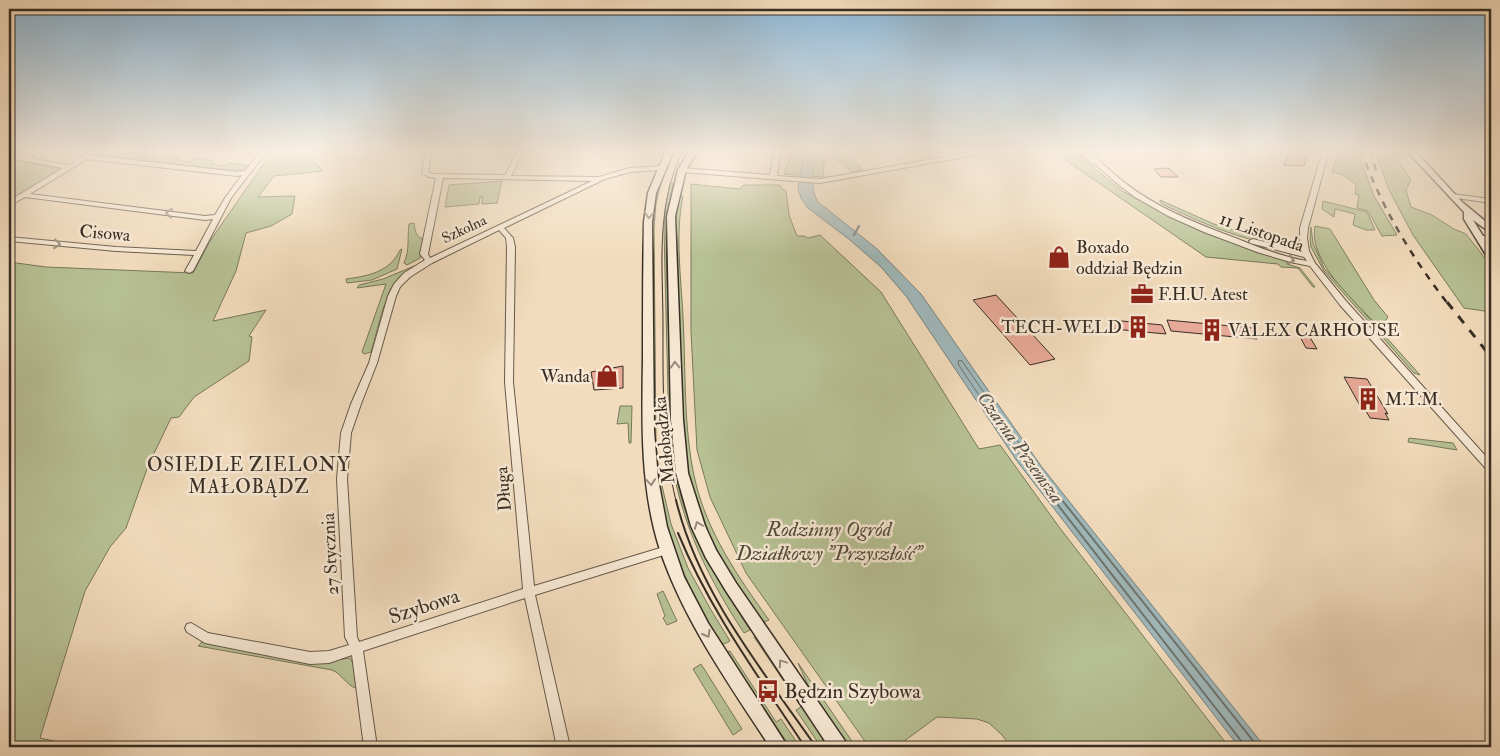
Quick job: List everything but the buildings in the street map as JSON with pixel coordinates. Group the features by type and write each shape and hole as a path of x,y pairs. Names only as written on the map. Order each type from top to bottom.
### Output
{"street":[{"path":"9,204 39,185"},
{"path":"189,271 228,198 238,185"},
{"path":"429,261 424,254 438,185"},
{"name":"Szkolna","path":"429,261 500,228 583,185"},
{"name":"Małobądzka","path":"655,185 648,222 647,425 651,489 667,550 697,617 780,747"},
{"name":"Małobądzka","path":"678,185 671,216 677,420 682,472 698,526 711,554 731,587 839,747"},
{"name":"11 Listopada","path":"1122,185 1147,201 1237,242 1291,260 1312,264"},
{"path":"1316,185 1302,238 1306,255 1343,303 1491,468"},
{"path":"1442,185 1468,212 1491,230"},
{"path":"24,195 218,218"},
{"path":"1452,196 1491,201"},
{"path":"1468,212 1468,219 1491,256"},
{"name":"11 Listopada","path":"1203,227 1306,255"},
{"name":"Długa","path":"500,228 509,238 511,246 509,382 529,592 564,747"},
{"name":"Cisowa","path":"9,238 116,250 198,252"},
{"path":"1480,238 1491,238"},
{"name":"11 Listopada","path":"1260,243 1304,246"},
{"name":"27 Stycznia","path":"370,747 357,649 350,637 342,479 346,433 373,363 392,296 397,286 407,275 429,261"},
{"name":"Szybowa","path":"191,628 204,638 310,658 329,657 529,592 667,550"}],"green space":[{"path":"9,185 35,185 9,202"},
{"path":"249,185 267,185 258,197 295,196 292,214 271,226 246,233 236,271 213,321 266,310 249,336 252,337 249,361 194,397 179,417 171,418 148,466 126,528 110,547 85,591 40,738 82,747 9,747 9,262 46,267 193,273 210,241"},
{"path":"449,185 501,185 497,203 482,204 482,196 480,197 479,204 445,207"},
{"path":"659,185 660,185 656,204 654,229 656,443 659,473 671,524 688,568 730,641 722,645 700,607 682,568 667,527 657,485 652,421 652,232"},
{"path":"670,185 673,185 667,215 666,254 671,426 676,477 685,510 698,542 731,601 750,630 744,633 729,610 704,563 693,539 677,489 669,435 665,210"},
{"name":"Rodzinny Ogród Działkowy \"Przyszłość\"","path":"691,185 740,189 743,185 780,185 786,191 789,215 797,236 808,238 820,235 881,292 979,449 1000,445 1059,527 1229,747 1011,747 989,723 977,719 937,717 896,747 869,747 746,573 710,497 697,450 691,331"},
{"path":"1102,185 1115,185 1166,215 1205,233 1288,262 1287,264 1300,268 1315,287 1298,268 1281,267 1278,264 1206,257"},
{"path":"1356,185 1370,185 1374,196 1397,235 1382,236 1368,211 1357,208 1359,195 1355,194"},
{"path":"1387,185 1408,185 1406,190 1411,207 1432,215 1466,234 1491,267 1491,312 1464,308 1413,235"},
{"path":"680,196 683,196 679,226 680,271 688,440 691,460 700,499 707,518 735,571 769,620 764,622 728,571 710,536 690,480 686,462 682,416 676,217"},
{"path":"1160,200 1214,224 1282,244 1268,243 1238,236 1164,205"},
{"path":"1323,201 1367,212 1375,230 1366,230 1353,225 1355,214 1335,209 1334,217 1322,209"},
{"path":"414,223 416,233 423,239 420,258 407,265 404,263 408,249 409,224"},
{"path":"1315,226 1330,229 1374,300 1388,317 1381,327 1347,294 1326,267 1319,254 1315,240"},
{"path":"1311,227 1313,243 1324,268 1420,375 1414,373 1324,271 1311,247"},
{"path":"402,249 397,269 372,280 347,283 346,279 378,272 390,263"},
{"path":"419,264 395,282 390,290 371,352 364,354 362,352 386,284 357,288 359,285 383,279"},
{"path":"620,406 632,406 631,443 629,443 628,423 617,424"},
{"path":"1409,438 1453,443 1457,450 1408,442"},
{"path":"663,591 677,621 667,625 663,618 665,616 657,594"},
{"path":"754,637 829,747 821,747 796,710 801,707"},
{"path":"202,642 316,663 350,658 353,663 356,688 332,670 198,646"},
{"path":"730,651 776,722 781,719 800,747 790,747 727,652"},
{"path":"798,663 856,747 849,747 811,692"},
{"path":"701,664 742,729 733,735 693,669"}],"water":[{"name":"Czarna Przemsza","path":"799,185 813,185 818,202 876,248 921,294 1041,466 1265,747 1239,747 1017,461 906,296 881,267 850,240 808,208 801,198"}],"waterway":[{"path":"854,235 859,226"}],"tram line":[{"path":"670,185 662,236 663,371 664,415 668,458 676,501"},
{"path":"676,500 686,534 716,599 754,660 816,747"},
{"path":"678,533 720,617 805,747"}],"railway":[{"path":"1375,185 1409,249 1448,304"},
{"path":"1447,302 1491,357"}],"place":[{"name":"Boxado oddział Będzin","path":"1059,257"},
{"name":"F.H.U. Atest","path":"1142,294"},
{"name":"TECH-WELD","path":"1138,327"},
{"name":"VALEX CARHOUSE","path":"1212,330"},
{"name":"Wanda","path":"607,376"},
{"name":"M.T.M.","path":"1368,399"},
{"name":"Będzin Szybowa","path":"768,691"}],"district":[{"name":"OSIEDLE ZIELONY MAŁOBĄDZ","path":"249,475"}]}
